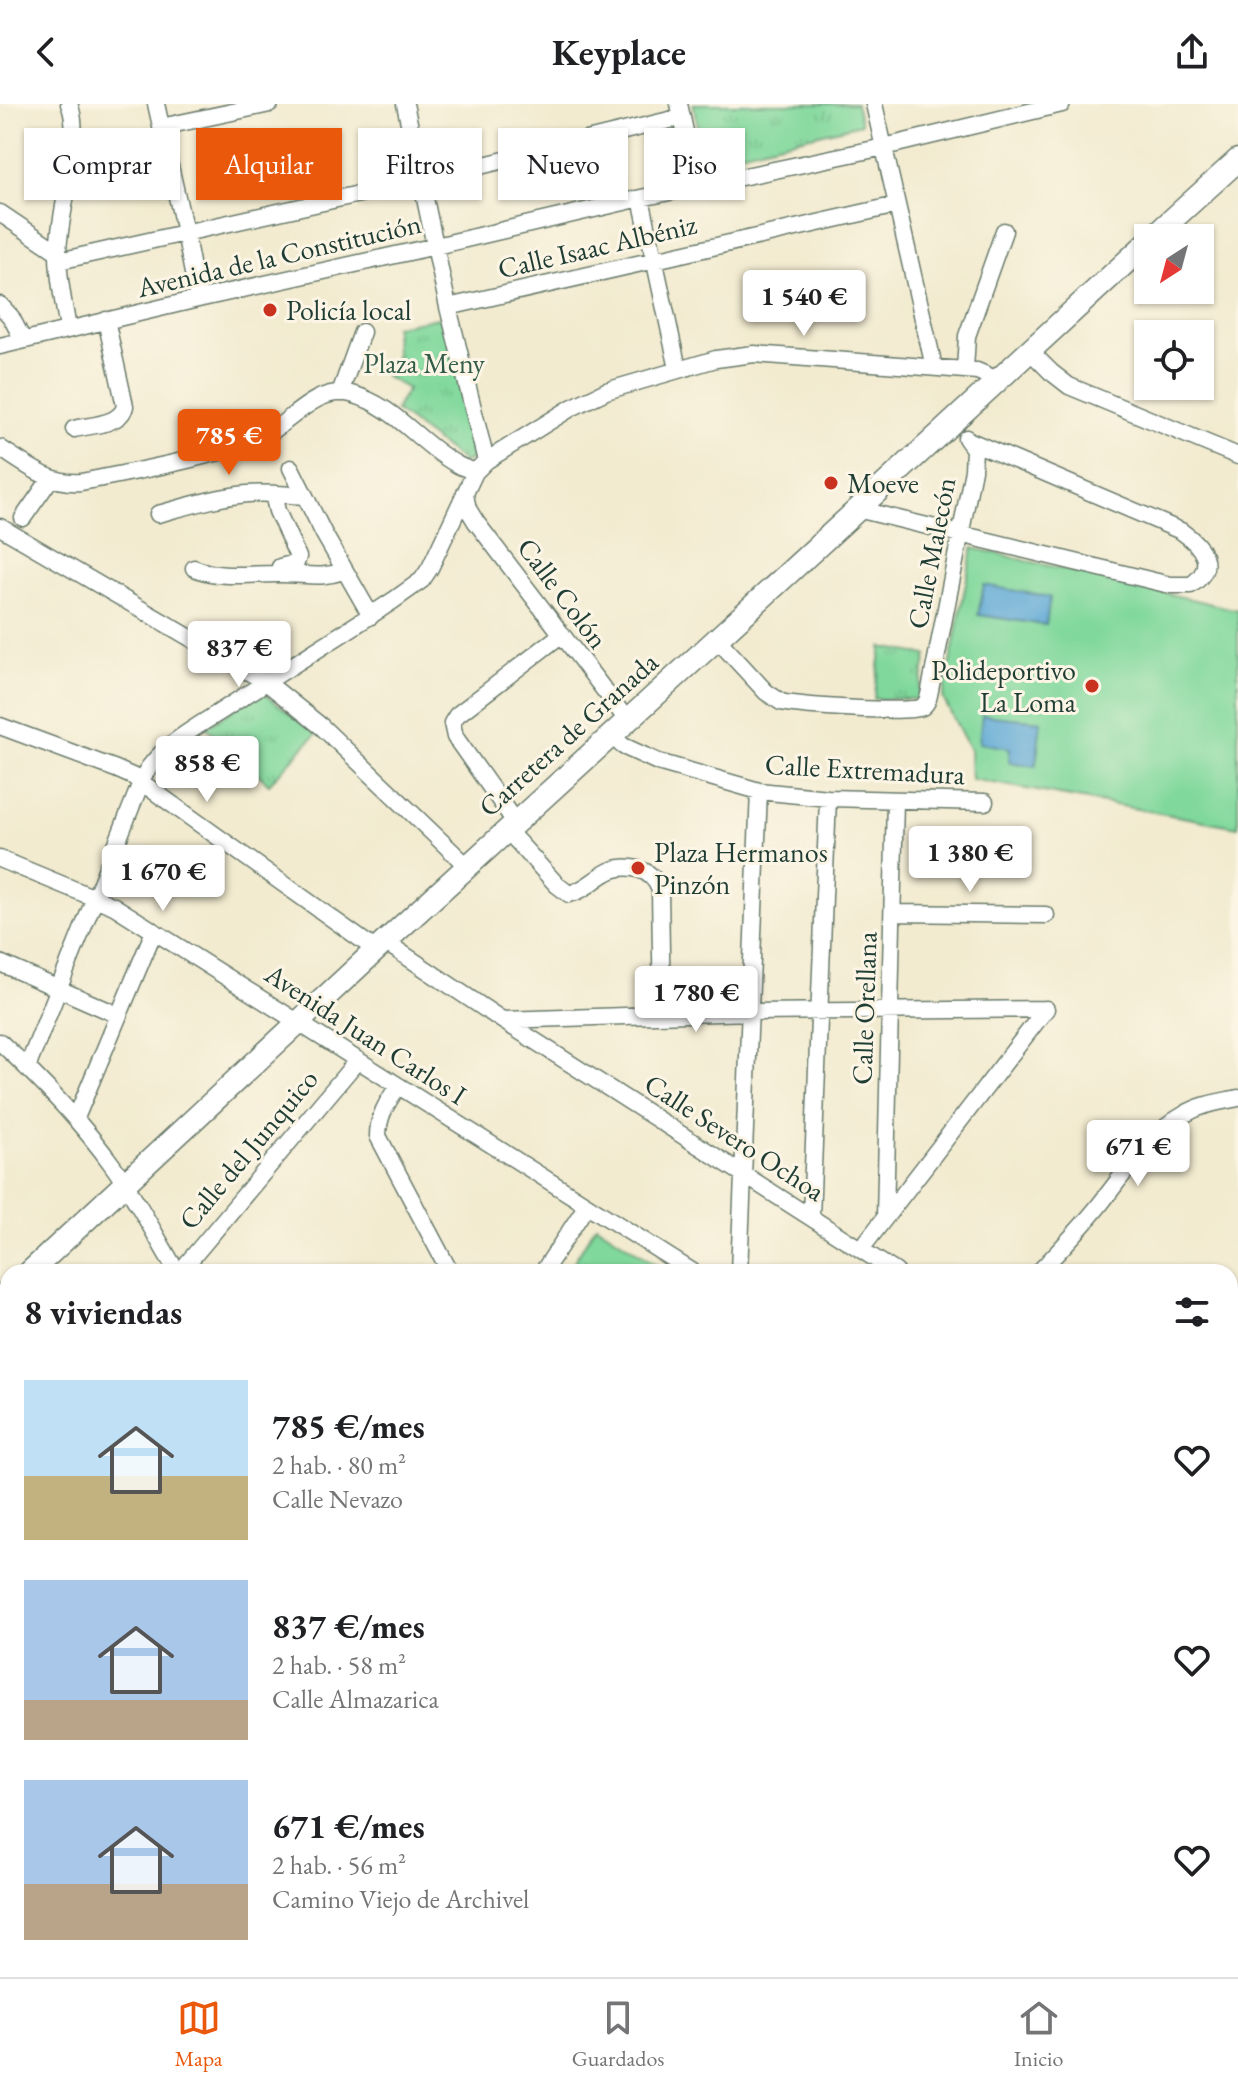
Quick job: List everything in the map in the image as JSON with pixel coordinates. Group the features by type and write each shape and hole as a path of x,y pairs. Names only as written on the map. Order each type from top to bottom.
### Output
{"main road":[{"name":"Carretera de Granada","path":"1168,224 1238,160"},
{"name":"Carretera de Granada","path":"39,1264 380,946 1134,255"}],"street":[{"path":"68,329 58,256 74,133 69,104"},
{"path":"156,104 198,299"},
{"path":"161,127 270,104"},
{"path":"405,104 410,128"},
{"path":"874,104 934,367"},
{"name":"Avenida de la Constitución","path":"745,176 884,147 1062,104"},
{"path":"482,164 681,111"},
{"path":"0,213 58,256 78,258 358,194"},
{"name":"Avenida de la Constitución","path":"0,346 644,197"},
{"path":"641,198 678,369"},
{"path":"426,200 480,466"},
{"name":"Calle Isaac Albéniz","path":"448,307 897,205"},
{"path":"965,370 967,336 1004,231"},
{"path":"0,305 11,317 23,340"},
{"path":"74,429 117,419 124,412 106,320"},
{"path":"340,393 362,332"},
{"path":"1030,351 1069,386 1238,456"},
{"path":"27,1068 151,763 158,755 266,682 422,580 480,466 592,397 628,383 725,357 754,354 934,367 977,371 998,380"},
{"path":"0,448 51,478 69,483 81,482 158,468 240,447 261,439 315,401 340,393 352,394 387,409 458,465 480,466"},
{"name":"Calle Malecón","path":"717,639 766,692 781,702 894,710 914,709 926,703 975,458 968,440 951,423"},
{"path":"857,509 1170,585 1191,585 1197,581 1204,567 1203,552 1181,531 968,440"},
{"path":"975,458 981,452 991,451"},
{"path":"291,468 371,616"},
{"path":"23,518 51,478"},
{"path":"158,514 247,494 305,496"},
{"path":"273,494 277,511 298,557 296,563 280,567 282,573"},
{"name":"Calle Colón","path":"465,495 468,509 476,522 562,634 619,728"},
{"path":"0,527 266,682 322,727 467,866"},
{"path":"194,568 221,575 282,573 320,577 344,571"},
{"path":"562,634 457,715 452,726 455,737 511,826 557,885 569,894 575,893 614,868 640,869 653,877 660,890 662,1015"},
{"name":"Calle Severo Ochoa","path":"1,727 116,769 141,782 380,946 502,1020 884,1264"},
{"name":"Calle Extremadura","path":"619,728 623,746 658,762 759,791 828,798 985,802"},
{"path":"739,1264 759,791"},
{"path":"811,1217 828,798"},
{"name":"Calle Orellana","path":"885,1217 895,800"},
{"name":"Avenida Juan Carlos I","path":"0,859 114,906 680,1264"},
{"path":"894,913 1046,915"},
{"path":"76,1118 154,931"},
{"path":"0,963 118,1015"},
{"path":"502,1020 749,1012 1046,1009 861,1249"},
{"path":"0,1042 76,1118 125,1185 174,1264"},
{"name":"Calle del Junquico","path":"186,1264 357,1061"},
{"path":"398,1086 378,1123 378,1136 446,1264"},
{"path":"1046,1264 1167,1127 1184,1114 1205,1105 1238,1098"},
{"path":"548,1264 587,1205"}],"green space":[{"path":"693,104 856,104 861,124 745,152 745,128 698,128"},
{"name":"Plaza Meny","path":"444,317 476,451 472,459 464,462 395,410 408,389 385,376 396,356 395,326"},
{"name":"Polideportivo La Loma","path":"973,548 1238,610 1238,827 971,779 970,750 943,698"},
{"path":"882,647 927,655 918,699 874,699"},
{"path":"262,692 316,734 269,784 206,727"},
{"path":"596,1225 656,1264 573,1264"}],"water":[{"path":"984,585 1050,597 1046,625 978,615"},
{"path":"982,715 1041,721 1036,766 1009,762 1010,748 979,743"}],"place":[{"name":"Policía local","path":"270,310"},
{"name":"Moeve","path":"831,483"},
{"name":"Polideportivo La Loma","path":"1092,686"},
{"name":"Plaza Hermanos Pinzón","path":"638,868"}]}
